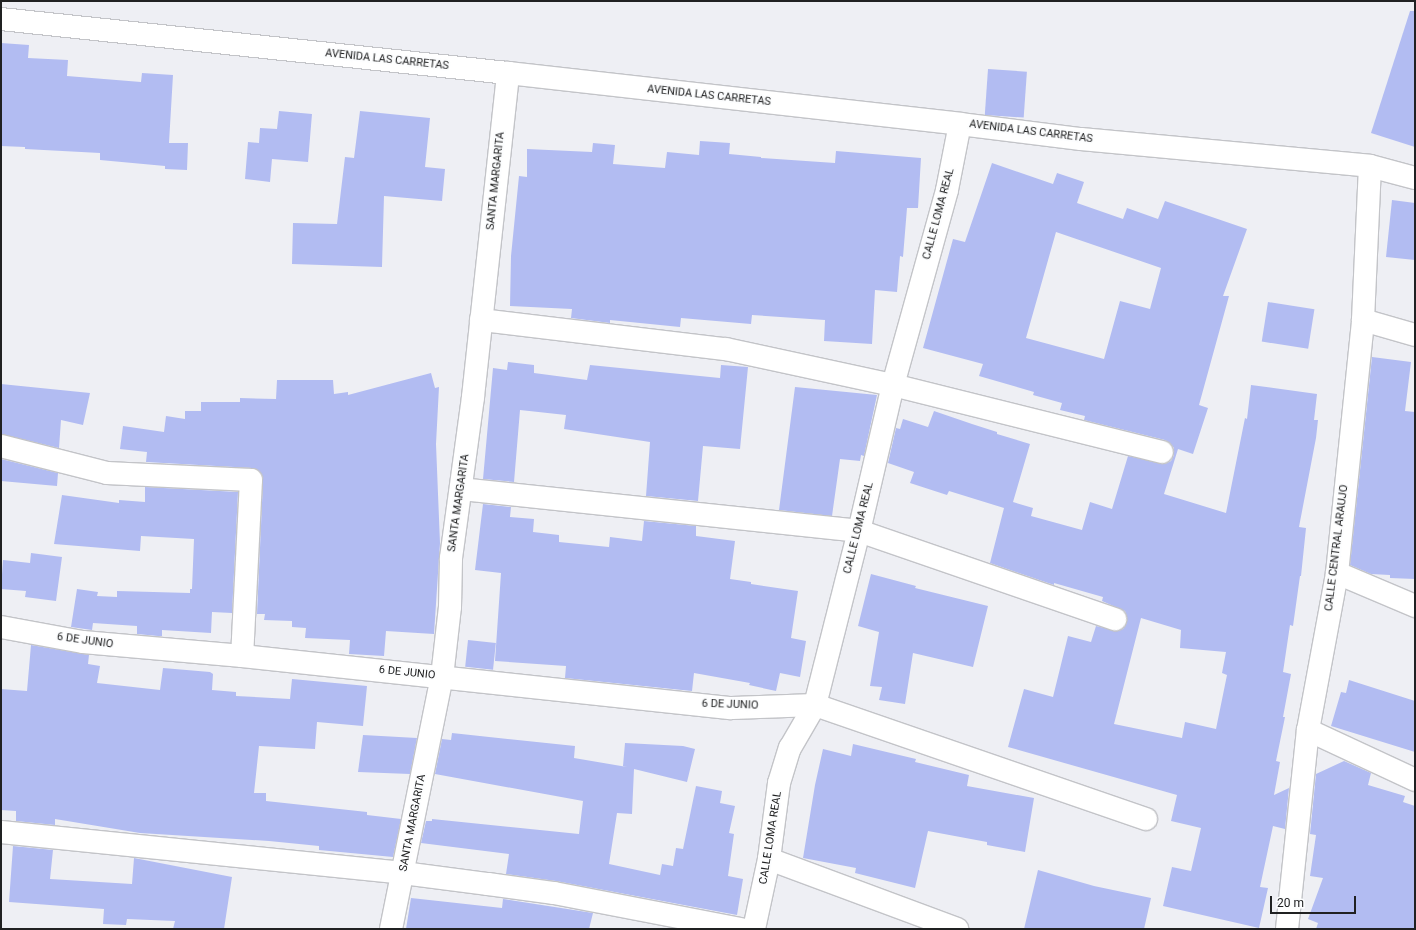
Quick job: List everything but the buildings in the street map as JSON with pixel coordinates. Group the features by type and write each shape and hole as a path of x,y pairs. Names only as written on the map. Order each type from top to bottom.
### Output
{"street":[{"name":"AVENIDA LAS CARRETAS","path":"1,20 508,73 1081,139 1370,166 1415,178"},
{"name":"SANTA MARGARITA","path":"391,929 442,677 450,607 451,558 461,489 481,320 508,73"},
{"name":"CALLE LOMA REAL","path":"754,929 769,858 779,783 790,748 815,705 860,531 893,385 946,190 960,124"},
{"name":"CALLE CENTRAL ARAUJO","path":"1287,929 1308,730 1337,573 1363,320 1370,166"},
{"path":"481,320 726,349 893,385 1162,452"},
{"path":"1363,320 1415,335"},
{"path":"1,446 107,473 251,480 242,656"},
{"path":"461,489 860,531 1115,619"},
{"path":"1337,573 1415,606"},
{"name":"6 DE JUNIO","path":"1,627 83,642 242,656 731,708 815,705"},
{"path":"815,705 1146,819"},
{"path":"1308,730 1415,780"},
{"path":"1,832 403,873 554,893 741,929"},
{"path":"769,858 957,929"}]}
